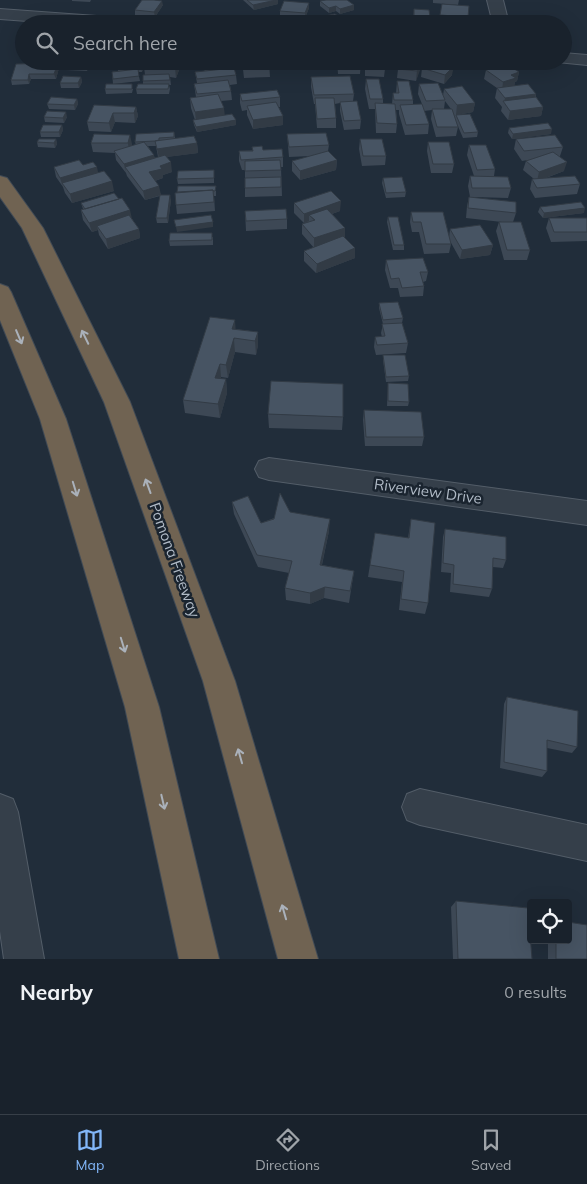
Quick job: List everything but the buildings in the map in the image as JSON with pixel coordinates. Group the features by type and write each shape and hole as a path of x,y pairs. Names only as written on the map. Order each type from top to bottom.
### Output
{"highway":[{"name":"Pomona Freeway","path":"0,182 32,228 117,402 219,681 298,959"},
{"path":"0,292 54,418 142,708 199,959"}],"street":[{"path":"495,0 499,15"},
{"path":"0,14 115,15"},
{"path":"572,59 587,60"},
{"name":"Riverview Drive","path":"269,470 587,513"},
{"path":"420,807 587,843"},
{"path":"0,812 24,959"}]}
